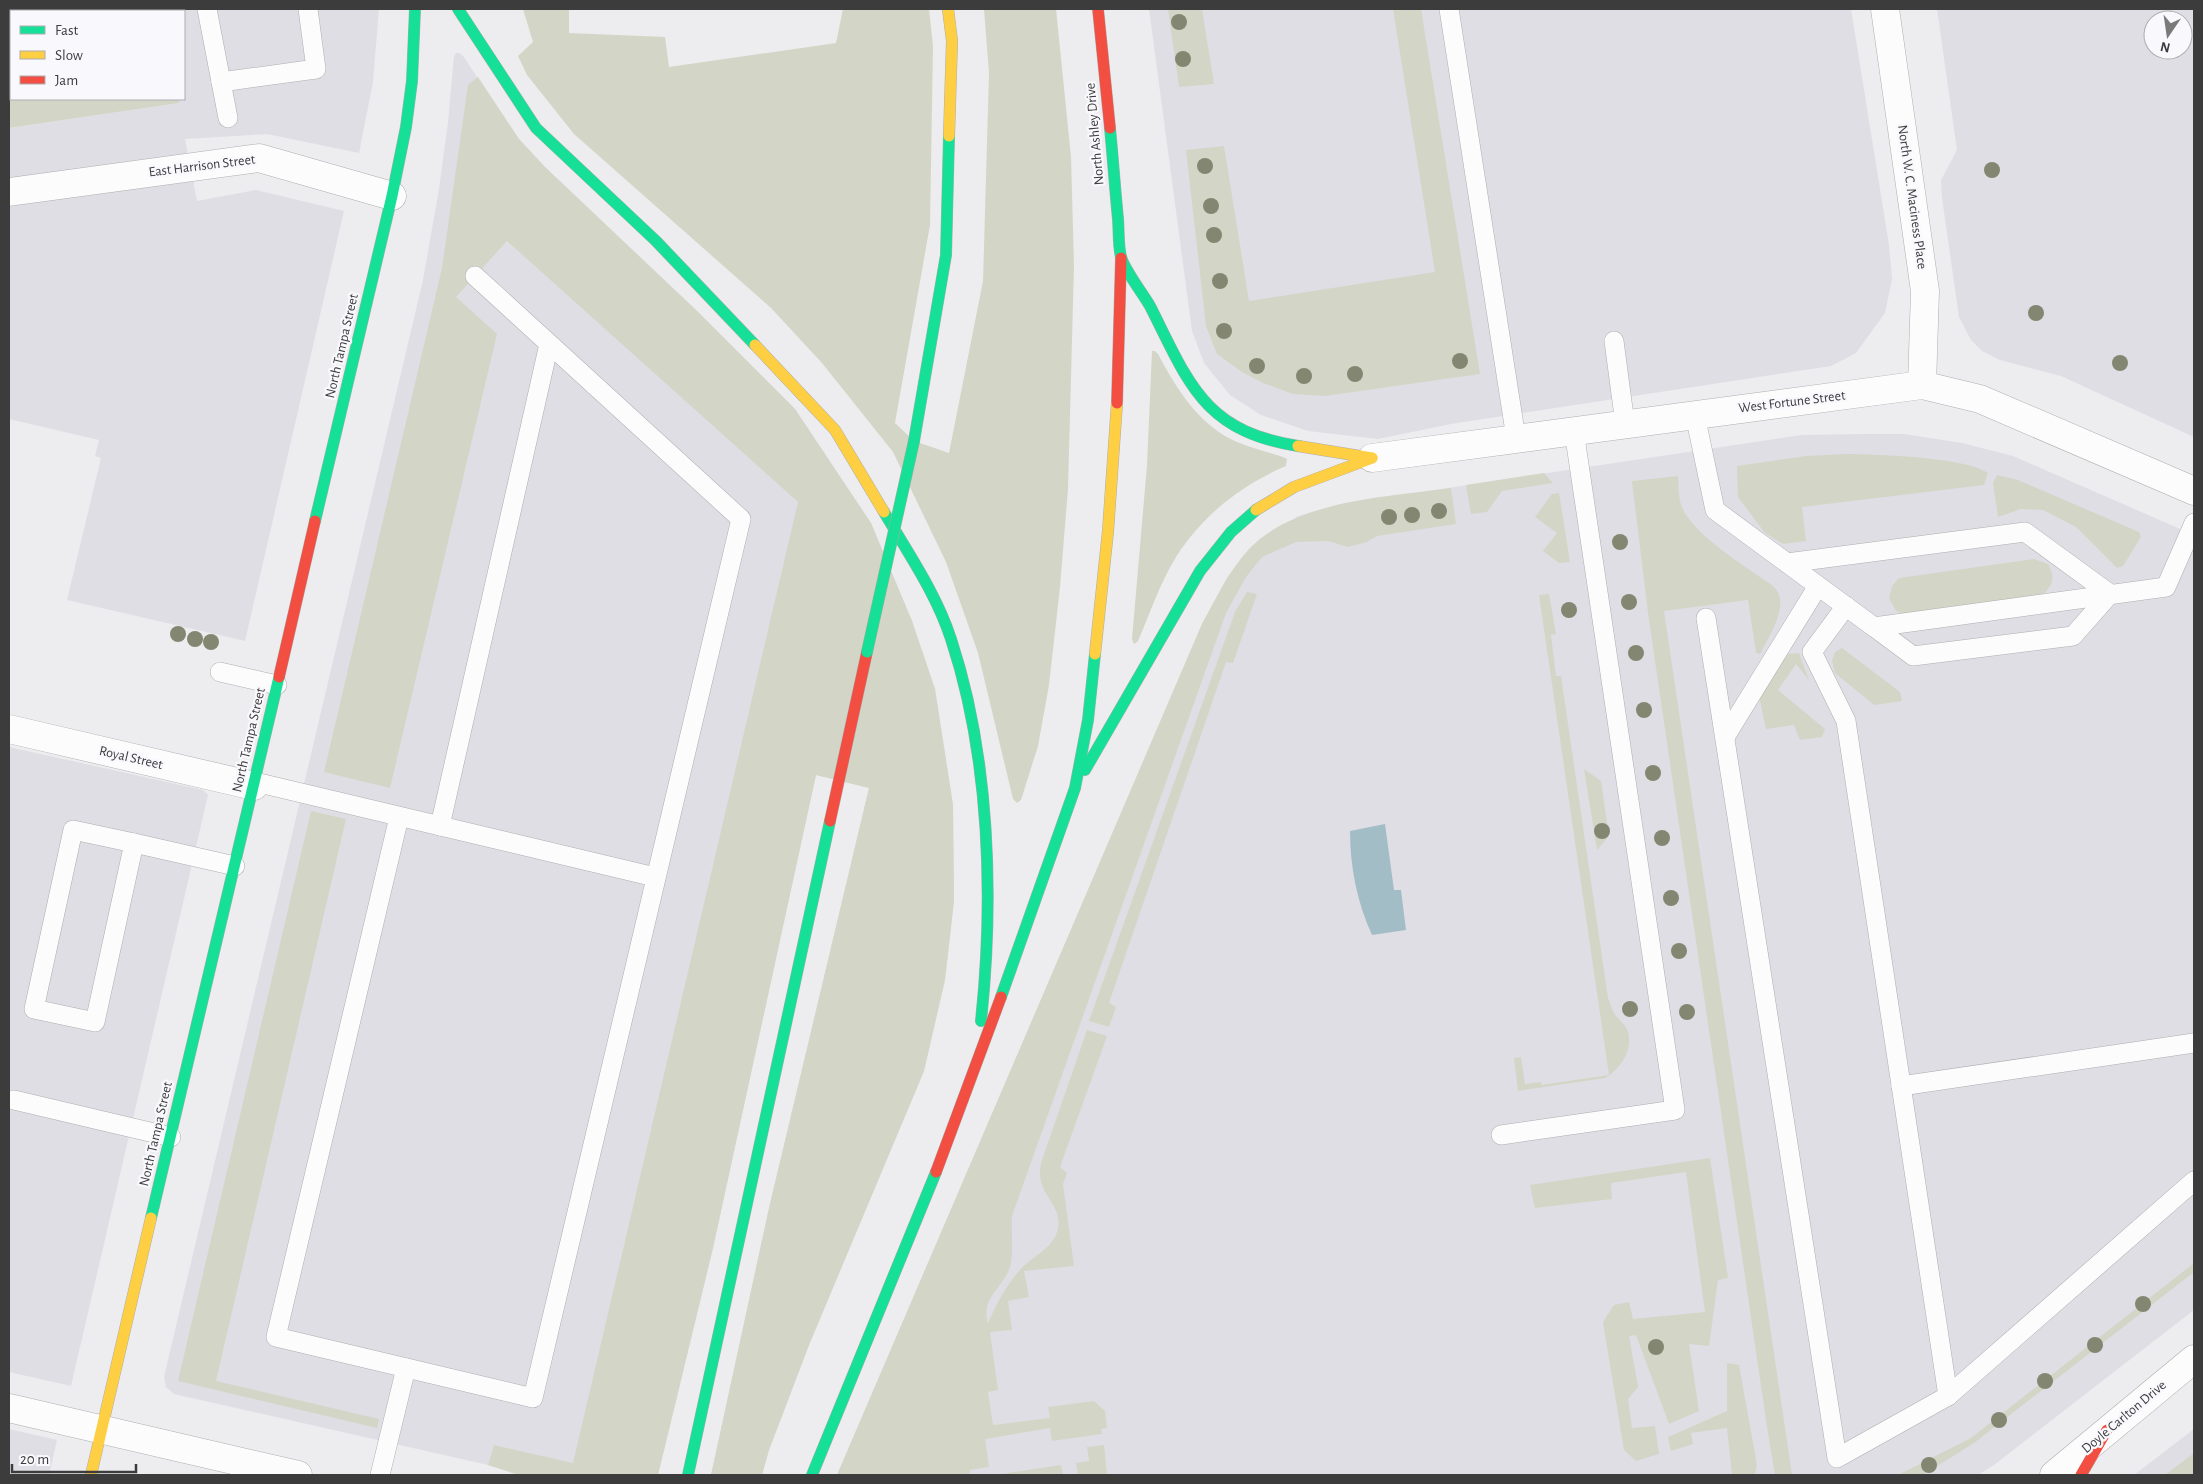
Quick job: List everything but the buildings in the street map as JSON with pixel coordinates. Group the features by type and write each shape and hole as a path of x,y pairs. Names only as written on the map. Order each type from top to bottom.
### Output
{"main road":[{"name":"North Tampa Street","path":"91,1475 392,196 406,127 412,81 415,9"},
{"path":"458,9 536,128 656,241 835,430 932,593 951,639 974,728 987,842 985,982 977,1065"},
{"path":"688,1475 914,441 946,255 952,41 948,9"},
{"name":"North Ashley Drive","path":"1075,788 1088,720 1108,531 1118,386 1121,258 1098,9"},
{"path":"1121,258 1149,304 1176,361 1191,386 1211,410 1236,427 1271,442 1372,458"},
{"path":"812,1475 924,1204 977,1065 1075,788 1150,658 1176,608 1206,560 1235,526 1271,500 1311,481 1372,458"},
{"path":"2081,1475 2107,1430"}],"street":[{"name":"North W. C. Maciness Place","path":"1885,9 1925,292 1922,385"},
{"name":"East Harrison Street","path":"9,192 258,158 392,196"},
{"name":"West Fortune Street","path":"1372,458 1922,385 1980,399 2194,491"},
{"name":"Royal Street","path":"9,730 254,784"},
{"name":"Doyle Carlton Drive","path":"2054,1475 2194,1359"},
{"path":"9,1408 102,1428 298,1475"}],"lane":[{"path":"207,9 228,118"},
{"path":"221,82 316,68 308,9"},
{"path":"1450,9 1516,438"},
{"path":"399,817 276,1337 532,1398 740,519 475,276"},
{"path":"1614,341 1625,424"},
{"path":"440,826 549,344"},
{"path":"1695,415 1715,510 1913,656 2073,636 2110,594"},
{"path":"1501,1135 1675,1110 1574,431"},
{"path":"1874,627 2166,587 2194,523"},
{"path":"1787,563 2025,532 2110,594"},
{"path":"1724,737 1818,586"},
{"path":"1846,606 1812,652 1846,721 1948,1396"},
{"path":"1706,618 1837,1458 1948,1396 2194,1181"},
{"path":"220,672 277,685"},
{"path":"254,784 655,877"},
{"path":"134,843 95,1022 34,1009 73,830 134,843 235,866"},
{"path":"1901,1086 2194,1043"},
{"path":"14,1100 171,1137"},
{"path":"380,1475 406,1368"}],"shaded area":[{"path":"379,9 373,82 359,153 267,134 185,139 197,201 256,190 344,211 245,641 67,600 101,458 95,456 99,440 9,419 9,128 179,103 179,100 185,100 185,10 166,10"},
{"path":"1149,9 1851,9 1889,245 1892,279 1885,313 1856,353 1831,366 1451,424 1378,439 1308,431 1261,415 1230,395 1204,363 1192,331"},
{"path":"1937,9 2194,9 2194,437 2061,376 2000,360 1982,351 1971,340 1959,317 1941,180 1957,150"},
{"path":"456,53 463,56 519,139 545,167 696,310 795,409 871,523 912,621 935,689 953,805 954,901 945,980 924,1071 809,1345 769,1450 762,1475 711,1475 769,1208 869,788 816,775 713,1248 658,1475 519,1475 488,1465 174,1394 166,1387 164,1377 423,280 439,189 454,56"},
{"path":"1904,434 1962,443 2013,456 2194,535 2194,1310 1994,1465 1978,1475 837,1475 1202,624 1228,576 1250,549 1298,516 1341,504 1802,435"},
{"path":"9,747 203,790 208,795 71,1386 9,1372"},
{"path":"9,1429 57,1440 49,1475 9,1475"},
{"path":"2194,1429 2194,1475 2134,1475"}],"green space":[{"path":"9,9 165,9 10,10 10,100 179,100 179,103 9,128"},
{"path":"523,9 569,9 569,33 665,37 669,67 836,43 843,9 929,9 933,46 930,225 895,423 914,441 949,453 983,281 989,73 984,9 1056,9 1071,157 1074,266 1068,489 1049,685 1038,746 1021,800 1017,803 1013,799 978,653 946,562 893,452 822,363 771,308 574,134 527,75 518,56 533,42"},
{"path":"1168,9 1202,9 1214,84 1179,87"},
{"path":"1393,9 1421,9 1480,374 1325,396 1293,394 1263,383 1242,372 1217,354 1206,326 1186,150 1224,146 1249,301 1435,272"},
{"path":"478,77 519,139 545,167 696,310 795,409 871,523 912,621 935,689 953,805 954,901 945,980 924,1071 809,1345 769,1450 762,1475 711,1475 769,1208 869,788 816,775 713,1248 658,1475 519,1475 488,1465 494,1445 573,1463 798,502 507,241 456,297 497,334 390,788 324,772 442,268 468,85"},
{"path":"1152,351 1158,354 1186,400 1214,428 1239,443 1287,459 1286,466 1239,492 1224,503 1198,528 1170,567 1138,641 1134,644 1132,639 1147,465"},
{"path":"1844,454 1940,460 1960,463 1988,473 1984,485 1802,507 1806,541 1783,544 1765,533 1738,497 1737,466 1806,456"},
{"path":"1544,473 1553,483 1502,491 1487,512 1471,514 1466,485"},
{"path":"1997,475 2018,480 2139,532 2141,537 2123,566 2117,568 2076,527 2043,510 2021,509 1998,517 1993,483"},
{"path":"1678,476 1679,496 1688,518 1709,540 1773,586 1778,593 1780,601 1777,620 1760,654 1756,653 1748,600 1664,611 1792,1475 1775,1475 1767,1427 1648,613 1632,481"},
{"path":"1451,488 1456,524 1377,536 1367,542 1348,547 1328,541 1296,542 1262,557 1246,577 1226,613 1012,1216 1010,1267 987,1307 988,1323 1010,1282 1025,1265 1048,1246 1056,1235 1058,1219 1041,1183 1041,1163 1087,1030 1107,1036 1060,1167 1067,1173 1063,1184 1074,1266 1024,1271 1029,1297 1008,1301 1012,1330 990,1332 998,1390 988,1392 993,1425 1050,1418 1048,1407 1094,1401 1105,1411 1107,1428 1101,1429 1102,1434 1052,1441 1050,1428 985,1439 989,1467 970,1470 970,1475 837,1475 1202,624 1229,576 1249,549 1269,533 1291,520 1317,511 1371,498"},
{"path":"1559,493 1570,562 1559,563 1543,551 1557,533 1535,517 1552,494"},
{"path":"2034,559 2048,564 2052,572 2051,584 2042,595 1907,615 1896,611 1889,598 1892,586 1899,578"},
{"path":"1247,592 1257,594 1233,663 1226,662 1109,1003 1116,1007 1109,1027 1089,1021 1235,612"},
{"path":"1549,594 1556,634 1551,635 1556,676 1561,676 1608,998 1614,1013 1628,1032 1629,1046 1627,1053 1616,1070 1609,1075 1539,595"},
{"path":"1842,648 1900,692 1902,701 1874,705 1835,673 1832,661 1835,652"},
{"path":"1799,653 1809,680 1796,664 1778,690 1825,729 1822,737 1800,740 1794,725 1766,729 1759,696 1788,654"},
{"path":"1584,769 1601,781 1609,836 1597,850"},
{"path":"311,811 346,819 216,1381 379,1419 377,1428 178,1381"},
{"path":"1521,1057 1525,1084 1541,1082 1541,1085 1609,1075 1605,1078 1518,1091 1514,1058"},
{"path":"1710,1158 1728,1278 1718,1280 1709,1346 1689,1344 1699,1411 1669,1424 1636,1335 1629,1336 1638,1387 1628,1399 1632,1428 1655,1426 1659,1454 1636,1461 1624,1450 1603,1322 1614,1305 1629,1302 1633,1319 1705,1312 1686,1172 1611,1183 1612,1199 1535,1208 1530,1185"},
{"path":"2194,1263 2194,1272 1974,1443 1923,1475 1898,1475 1971,1438"},
{"path":"1727,1363 1739,1365 1757,1465 1755,1475 1732,1475 1727,1428 1691,1433 1693,1444 1671,1451 1668,1437 1727,1411"},
{"path":"1104,1445 1107,1475 1078,1475 1076,1463 1089,1461 1087,1447"},
{"path":"2194,1453 2194,1475 2165,1475"},
{"path":"1061,1465 1063,1475 995,1475"}],"water":[{"path":"1385,824 1394,890 1401,890 1406,930 1372,935 1362,910 1355,884 1351,858 1350,831"}],"traffic: fast":[{"path":"315,521 392,196 406,127 412,81 415,9"},
{"path":"458,9 536,128 656,241 755,345"},
{"path":"1110,128 1121,257 1150,306 1189,380 1203,399 1220,415 1240,429 1266,439 1298,446"},
{"path":"914,441 946,255 949,136"},
{"path":"867,652 914,441"},
{"path":"1085,770 1200,571 1231,532 1256,510"},
{"path":"884,512 921,574 945,622 964,684 974,731 986,828 988,877 985,974 981,1021"},
{"path":"1001,997 1075,788 1088,720 1095,654"},
{"path":"151,1218 279,677"},
{"path":"688,1475 830,821"},
{"path":"812,1475 936,1172"}],"traffic: slow":[{"path":"948,9 952,41 949,136"},
{"path":"755,345 835,430 884,512"},
{"path":"1095,654 1108,531 1117,403"},
{"path":"1298,446 1372,458"},
{"path":"1256,510 1294,487 1372,458"},
{"path":"91,1475 151,1218"}],"traffic: jam":[{"path":"1098,9 1110,128"},
{"path":"1117,403 1121,258"},
{"path":"279,677 315,521"},
{"path":"830,821 867,652"},
{"path":"936,1172 1001,997"},
{"path":"2081,1475 2107,1430"}]}
